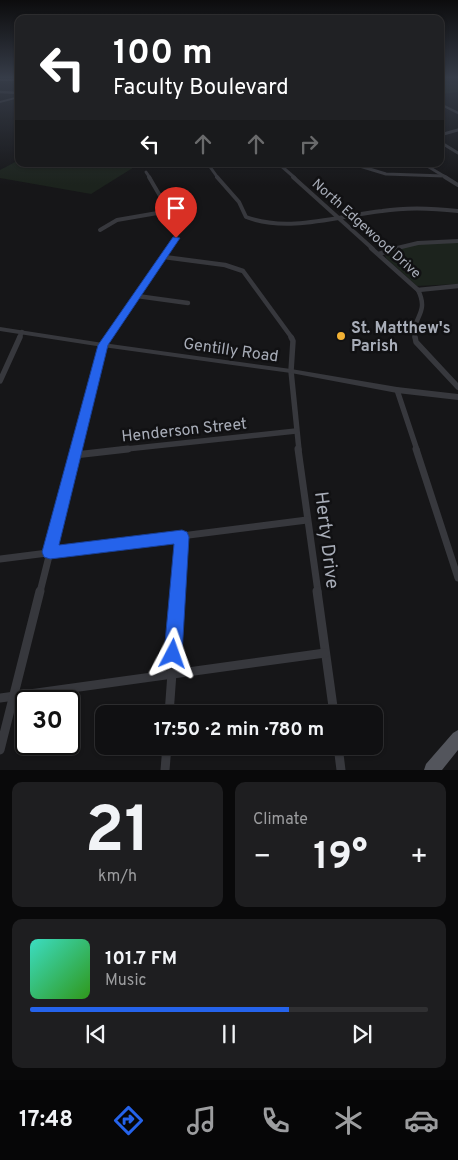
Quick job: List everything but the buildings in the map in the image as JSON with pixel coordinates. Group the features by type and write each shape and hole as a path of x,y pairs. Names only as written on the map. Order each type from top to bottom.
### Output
{"main road":[{"path":"432,770 458,738"}],"street":[{"path":"444,132 458,130"},
{"path":"444,144 458,153"},
{"path":"210,167 220,182 235,197 243,213 250,220 262,223 288,223 396,208 458,211"},
{"name":"North Edgewood Drive","path":"282,167 418,290 423,299 424,306 414,326 413,334 416,342 458,388"},
{"path":"360,167 389,175 444,176"},
{"path":"429,167 458,185"},
{"path":"0,750 103,345 176,238 178,228 146,172"},
{"path":"100,230 117,220 169,211"},
{"path":"379,254 398,246 418,242 458,242"},
{"name":"Herty Drive","path":"164,257 225,265 243,271 290,336 293,344 291,371 296,431 333,705"},
{"path":"418,290 458,286"},
{"path":"137,296 188,303"},
{"name":"Gentilly Road","path":"0,329 291,371 397,390 458,397"},
{"path":"0,382 22,332"},
{"path":"397,390 458,578"},
{"name":"Henderson Street","path":"75,455 296,431"},
{"path":"0,559 308,520"},
{"path":"170,705 182,537"},
{"path":"0,698 325,653"},
{"path":"165,770 166,755"},
{"path":"339,755 341,770"}],"shaded area":[{"path":"15,162 15,167 134,167 91,194 0,178 0,170"},
{"path":"427,243 458,243 458,284 417,286 386,258 385,254 395,249"}],"place":[{"name":"St. Matthew's Parish","path":"341,336"}],"route":[{"path":"173,654 182,537 50,552 103,345 176,238"}]}
